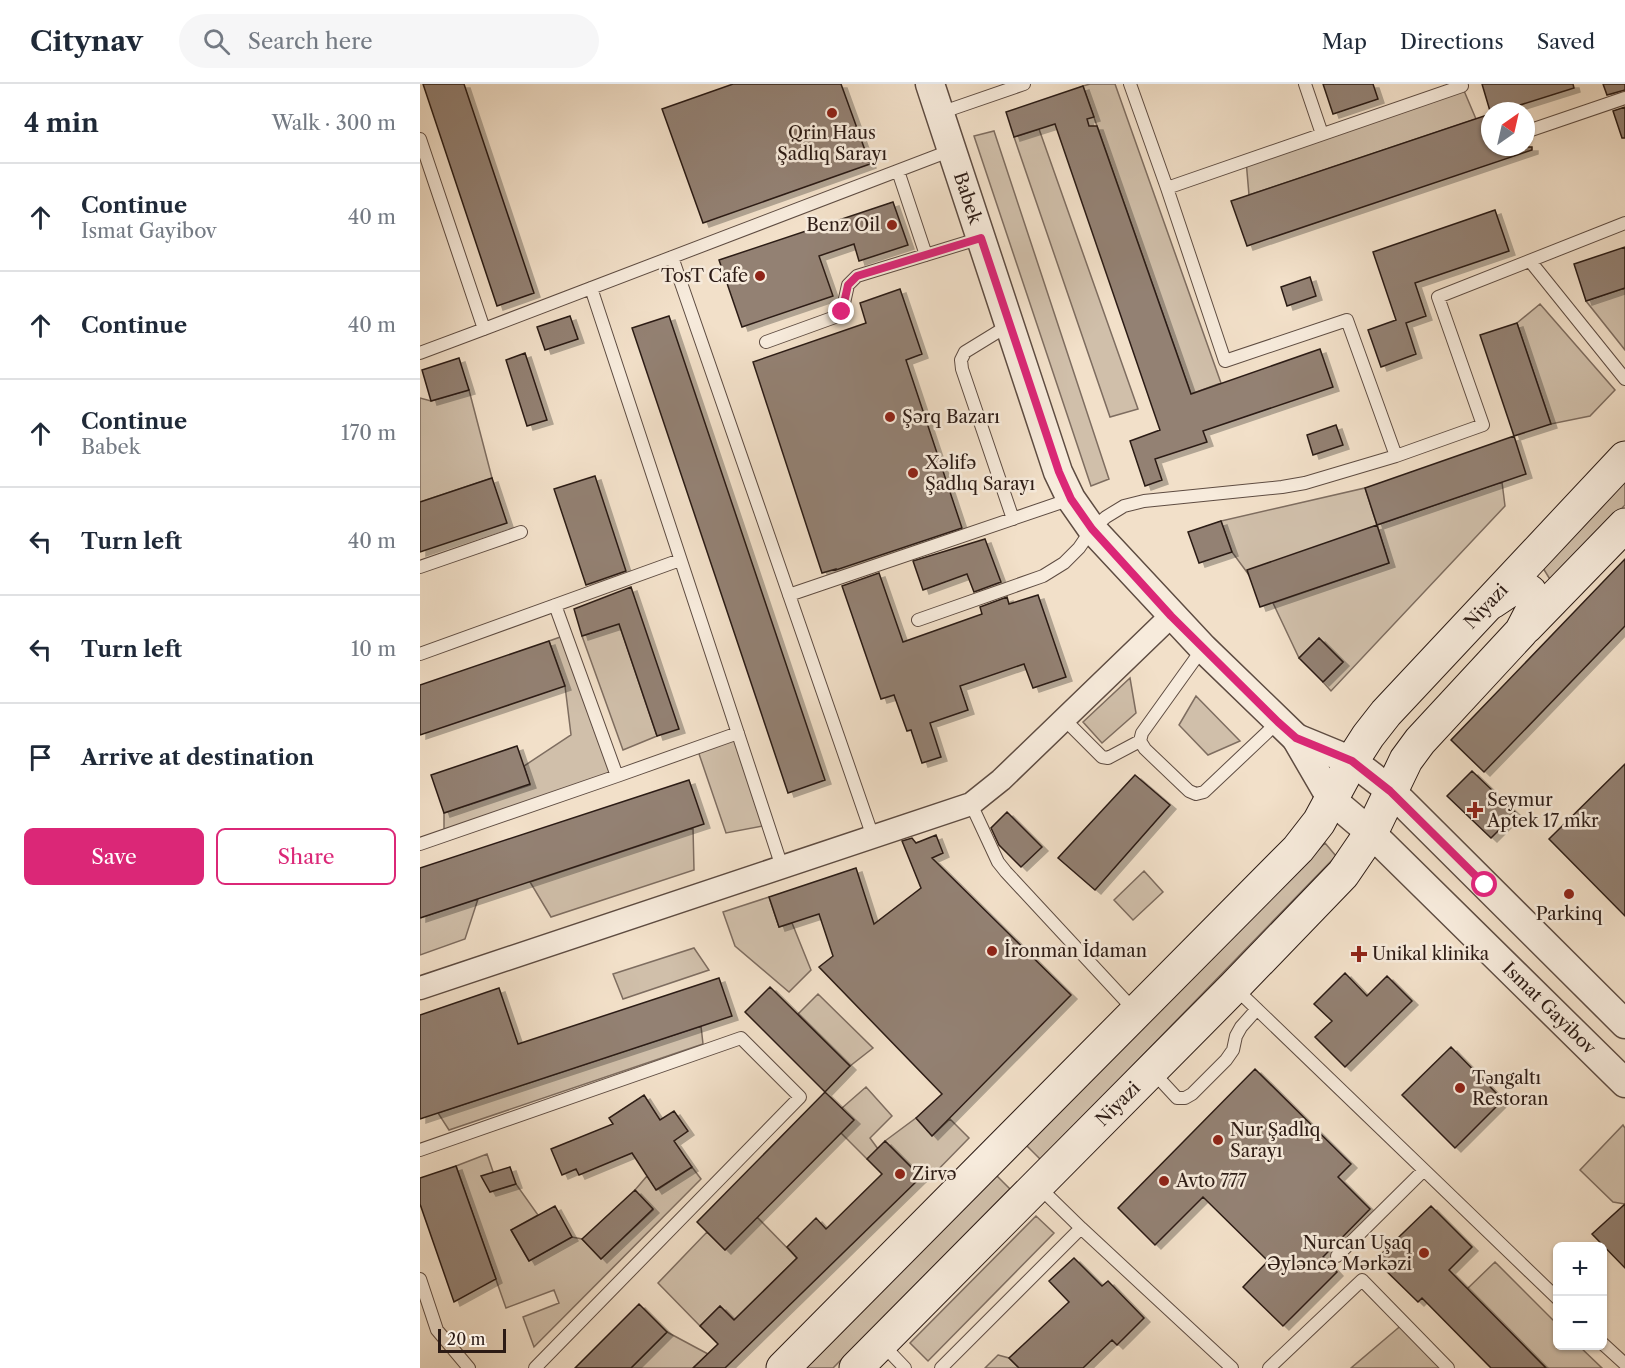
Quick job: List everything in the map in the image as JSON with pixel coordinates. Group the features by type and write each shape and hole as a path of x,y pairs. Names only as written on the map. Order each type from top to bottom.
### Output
{"main road":[{"name":"Niyazi","path":"1002,1149 1298,849 1332,800 1368,736 1386,713 1625,458"},
{"path":"1521,632 1625,525"},
{"path":"1490,603 1513,588 1523,587 1530,592 1534,600 1534,607 1521,632"},
{"name":"Niyazi","path":"856,1368 1343,874 1371,833 1406,760 1420,741 1521,632"},
{"path":"783,1368 1002,1149 1037,1185"}],"street":[{"name":"Babek","path":"930,84 1059,472 1071,499 1092,529 1171,616 1287,730"},
{"path":"420,988 972,804 1002,780 1171,616"},
{"path":"1287,730 1352,761 1390,791 1625,1024"},
{"name":"Ismat Gayibov","path":"1287,730 1332,800 1371,833 1625,1083"}],"lane":[{"path":"940,113 1024,84"},
{"path":"1130,84 1225,361 1347,320 1396,456"},
{"path":"1305,84 1322,134"},
{"path":"1167,188 1461,86 1461,84"},
{"path":"1535,129 1625,98"},
{"path":"420,139 484,329"},
{"path":"420,353 952,150"},
{"path":"897,171 926,255"},
{"path":"918,620 1044,576 1064,563 1079,548 1092,529 1124,506 1144,501 1305,483 1396,456 1483,425 1438,297 1625,223"},
{"path":"766,342 842,312 848,285 857,276 981,238"},
{"path":"672,257 873,837"},
{"path":"1530,261 1625,380"},
{"path":"591,288 782,867"},
{"path":"1010,324 965,352 961,360 962,369 1013,519"},
{"path":"789,595 1071,499"},
{"path":"420,567 521,532"},
{"path":"420,654 681,560"},
{"path":"555,605 617,776"},
{"path":"1203,648 1142,733 1140,741 1145,749 1189,791 1196,794 1204,792 1287,730"},
{"path":"1065,720 1102,757 1108,758 1140,741"},
{"path":"420,844 738,733"},
{"path":"972,804 998,862 1096,972 1136,1012"},
{"path":"1234,987 1554,1296"},
{"path":"1151,1070 1177,1098 1185,1098 1226,1060 1233,1050 1241,1027 1257,1009"},
{"path":"420,1150 741,1038 800,1098 535,1368"},
{"path":"1337,1256 1424,1170"},
{"path":"1037,1185 1232,1368"},
{"path":"941,1368 1081,1228"},
{"path":"420,1279 437,1330 469,1368"},
{"path":"1269,1368 1362,1280 1448,1368"},
{"path":"881,1343 905,1368"},
{"path":"1607,1348 1625,1364"}],"shaded area":[{"path":"1115,84 1221,383 1191,394 1083,86"},
{"path":"1462,86 1476,119 1249,195 1246,160"},
{"path":"1039,129 1138,409 1110,417 1014,137"},
{"path":"994,131 1109,479 1091,486 974,136"},
{"path":"1625,288 1625,350 1586,301"},
{"path":"1540,304 1615,390 1590,416 1551,424 1517,323"},
{"path":"469,390 492,478 420,502 420,398 431,401"},
{"path":"1625,481 1625,505 1551,581 1543,568"},
{"path":"1502,482 1505,506 1331,691 1323,682 1343,662 1319,638 1299,658 1273,603 1389,563 1377,525"},
{"path":"1365,488 1377,525 1249,575 1232,552 1221,521"},
{"path":"610,597 657,736 623,750 582,636 606,628 598,601"},
{"path":"566,635 617,776 444,835 444,813 530,785 524,766 571,735 565,686 549,641"},
{"path":"1130,678 1136,713 1102,743 1083,722"},
{"path":"1196,696 1240,741 1208,755 1179,725"},
{"path":"738,733 768,825 726,833 697,748"},
{"path":"693,828 694,870 551,917 530,882"},
{"path":"1325,843 1336,856 1041,1160 1026,1145"},
{"path":"1144,871 1163,892 1133,920 1114,900"},
{"path":"769,897 779,927 792,923 811,970 789,992 735,946 723,912"},
{"path":"478,899 465,939 420,955 420,918"},
{"path":"694,948 709,970 623,999 613,974"},
{"path":"818,994 873,1048 850,1066 798,1014"},
{"path":"701,1026 703,1044 449,1130 438,1113"},
{"path":"866,1087 892,1116 870,1138 878,1149 867,1159 841,1133 842,1108"},
{"path":"916,1118 932,1136 950,1119 969,1138 926,1182 885,1141"},
{"path":"1623,1125 1625,1128 1625,1204 1613,1202 1580,1170"},
{"path":"487,1154 499,1189 516,1184 538,1215 511,1230 529,1261 572,1237 582,1239 601,1259 653,1210 635,1190 647,1176 657,1190 692,1167 701,1179 534,1347 523,1317 559,1303 554,1290 506,1308 456,1166"},
{"path":"996,1175 1010,1189 833,1368 806,1368"},
{"path":"1036,1216 1054,1233 928,1361 910,1343"},
{"path":"757,1217 797,1258 734,1320 720,1306 700,1326 658,1283 707,1232 725,1250"},
{"path":"1495,1262 1553,1320 1553,1350 1583,1350 1602,1368 1546,1368 1467,1289"},
{"path":"1404,1323 1441,1368 1351,1368"},
{"path":"667,1332 708,1354 693,1368 631,1368"},
{"path":"998,1355 1009,1358 1019,1368 985,1368"}],"building":[{"path":"423,84 464,84 534,293 497,306"},
{"path":"733,84 841,84 870,164 703,223 662,109"},
{"path":"1323,84 1373,84 1378,99 1333,114"},
{"path":"1482,84 1573,84 1574,88 1530,102 1487,102"},
{"path":"1603,84 1625,84 1625,90 1607,95"},
{"path":"1083,86 1094,117 1087,119 1089,126 1097,126 1191,394 1320,349 1333,387 1203,431 1207,442 1155,459 1162,480 1145,486 1130,441 1160,430 1055,124 1014,137 1006,112"},
{"path":"1625,107 1625,138 1622,138 1613,111"},
{"path":"1481,117 1481,156 1514,156 1247,246 1231,201"},
{"path":"893,202 908,245 859,261 854,244 819,256 833,296 742,327 719,260"},
{"path":"1495,210 1509,251 1415,283 1426,316 1406,323 1416,354 1381,367 1368,330 1396,320 1373,252"},
{"path":"1625,247 1625,288 1586,301 1574,264"},
{"path":"1310,277 1316,296 1287,306 1281,287"},
{"path":"900,289 922,354 906,360 962,528 822,573 753,362 866,323 860,303"},
{"path":"570,316 578,339 545,350 537,327"},
{"path":"669,316 825,780 788,793 632,328"},
{"path":"1517,323 1551,424 1514,436 1480,335"},
{"path":"525,353 547,420 527,426 506,360"},
{"path":"459,358 469,390 431,401 422,370"},
{"path":"1336,425 1343,445 1313,455 1307,435"},
{"path":"1514,436 1526,474 1377,525 1365,488"},
{"path":"595,476 626,571 586,585 554,489"},
{"path":"492,478 507,523 420,552 420,502"},
{"path":"1221,521 1232,552 1199,563 1188,532"},
{"path":"1377,525 1389,563 1260,607 1247,570"},
{"path":"985,539 1001,582 974,592 967,574 923,590 913,561"},
{"path":"1625,559 1625,626 1484,772 1451,740"},
{"path":"879,573 903,642 982,614 980,607 1007,597 1009,604 1038,595 1066,677 1033,688 1024,664 960,686 968,710 930,723 941,757 922,763 911,730 907,731 894,695 881,699 842,586"},
{"path":"631,587 679,729 657,736 619,624 582,636 574,609"},
{"path":"1319,638 1343,662 1323,682 1299,658"},
{"path":"549,641 565,686 420,735 420,685"},
{"path":"517,746 530,784 444,813 431,775"},
{"path":"1625,764 1625,916 1549,839"},
{"path":"1472,771 1516,813 1491,838 1447,796"},
{"path":"1135,775 1170,805 1095,890 1058,858"},
{"path":"689,780 704,824 420,918 420,868"},
{"path":"1007,812 1042,847 1021,867 999,845 991,828"},
{"path":"936,835 943,853 932,858 1071,995 932,1136 916,1118 942,1094 819,967 833,956 819,914 779,927 769,897 856,868 874,924 921,888 902,841 912,838 916,843"},
{"path":"1345,973 1367,996 1387,976 1412,1001 1345,1067 1315,1037 1332,1021 1314,1004"},
{"path":"719,978 732,1016 420,1119 420,1015 499,988 518,1044"},
{"path":"770,987 850,1066 825,1092 745,1012"},
{"path":"1451,1047 1503,1100 1455,1148 1402,1095"},
{"path":"1255,1069 1351,1164 1338,1177 1370,1209 1323,1257 1337,1272 1283,1326 1243,1287 1268,1261 1203,1197 1155,1245 1118,1208"},
{"path":"825,1092 854,1120 725,1250 697,1222"},
{"path":"644,1095 660,1120 674,1111 688,1131 674,1141 692,1167 656,1190 632,1153 579,1175 576,1169 562,1175 551,1149 613,1124 609,1118"},
{"path":"885,1141 921,1177 725,1368 693,1368 718,1344 700,1326 720,1306 734,1320 797,1258 787,1247 816,1218 826,1229 882,1174 867,1159"},
{"path":"456,1166 496,1279 454,1302 420,1204 420,1178"},
{"path":"510,1167 516,1184 490,1192 481,1176"},
{"path":"635,1190 653,1209 601,1259 582,1239"},
{"path":"1625,1204 1625,1268 1607,1249 1607,1242 1600,1242 1592,1234"},
{"path":"555,1206 572,1237 529,1261 511,1230"},
{"path":"1431,1206 1472,1247 1449,1270 1546,1368 1491,1368 1422,1298 1418,1302 1375,1260"},
{"path":"1074,1258 1102,1286 1108,1281 1144,1318 1117,1345 1112,1340 1083,1368 1019,1368 1009,1358 1069,1302 1049,1281"},
{"path":"639,1304 667,1332 631,1368 575,1368"}],"place":[{"name":"Qrin Haus Şadlıq Sarayı","path":"832,113"},
{"name":"Benz Oil","path":"892,225"},
{"name":"TosT Cafe","path":"760,276"},
{"name":"Şərq Bazarı","path":"890,417"},
{"name":"Xəlifə Şadlıq Sarayı","path":"913,473"},
{"name":"Seymur Aptek 17 mkr","path":"1475,810"},
{"name":"Parkinq","path":"1569,894"},
{"name":"İronman İdaman","path":"992,951"},
{"name":"Unikal klinika","path":"1359,954"},
{"name":"Tәngaltı Restoran","path":"1460,1088"},
{"name":"Nur Şadlıq Sarayı","path":"1218,1140"},
{"name":"Zirvə","path":"900,1174"},
{"name":"Avto 777","path":"1164,1181"},
{"name":"Nurcan Uşaq Əyləncə Mərkəzi","path":"1424,1253"}],"route":[{"path":"842,312 848,285 857,276 981,238 1059,472 1071,499 1092,529 1171,616 1278,722 1296,738 1352,761 1390,791 1485,885"}]}
